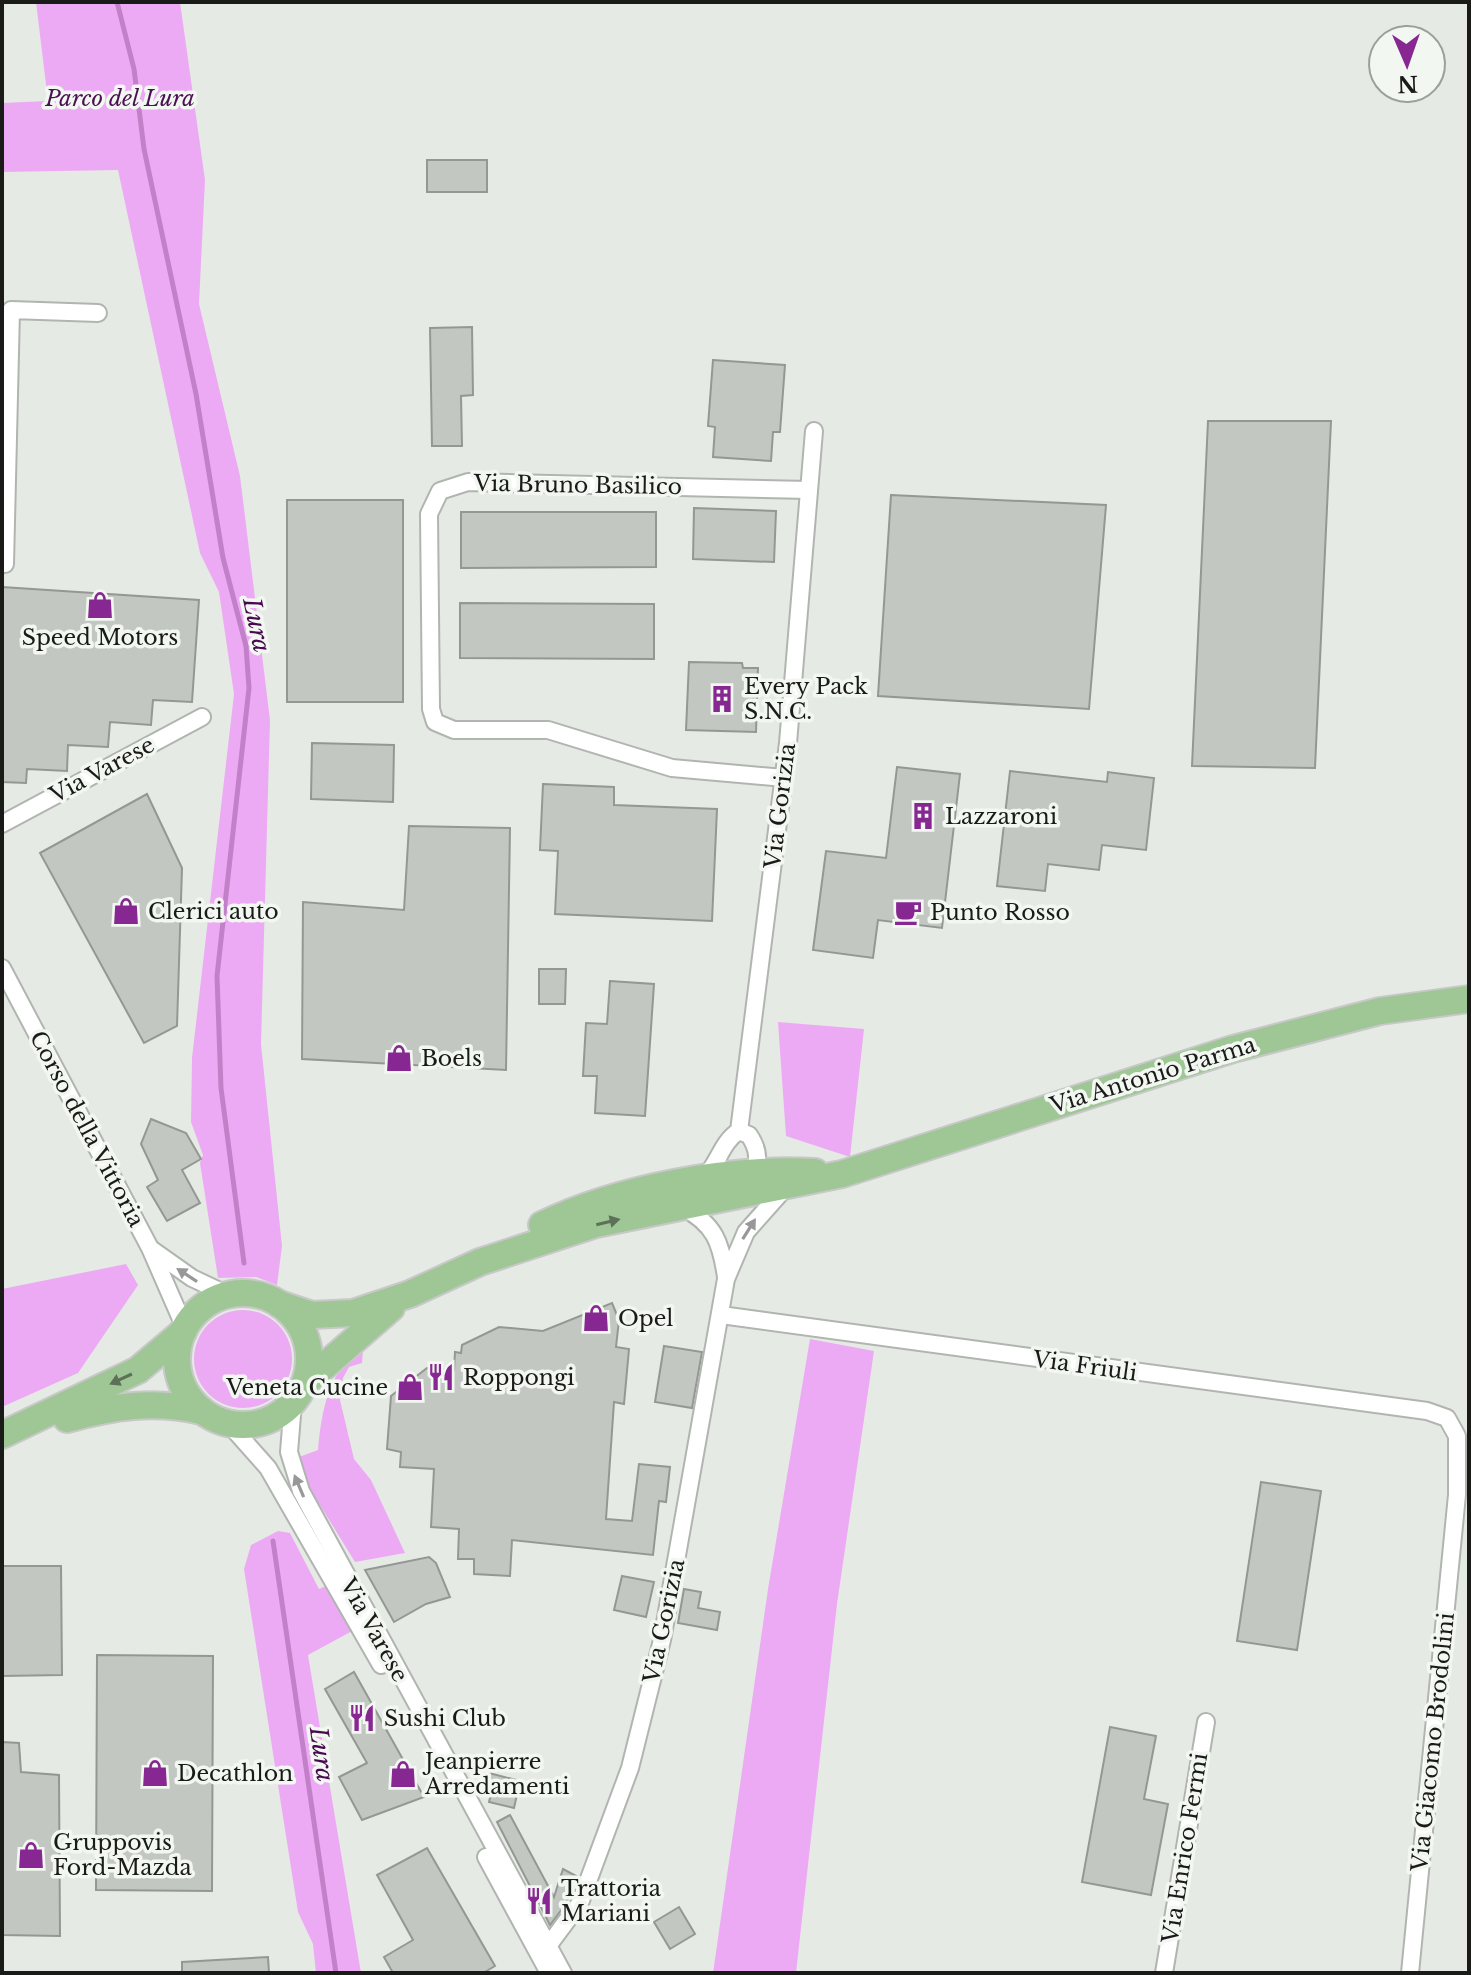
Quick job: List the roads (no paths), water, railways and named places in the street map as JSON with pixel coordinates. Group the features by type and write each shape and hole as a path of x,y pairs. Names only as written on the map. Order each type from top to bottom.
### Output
{"main road":[{"name":"Via Antonio Parma","path":"279,1304 312,1315 337,1316 410,1294 480,1262 596,1224 842,1174 1233,1049 1380,1011 1469,999"},
{"name":"Via Antonio Parma","path":"480,1262 510,1241 546,1222 599,1202 754,1171 842,1174"},
{"name":"Via Antonio Parma","path":"299,1393 364,1329 410,1294"},
{"path":"228,1295 255,1295 279,1304 304,1333 309,1358 299,1393 264,1422 229,1424 202,1411 161,1404 117,1405 2,1436 138,1370 184,1330 205,1306 228,1295"},
{"path":"184,1330 178,1348 178,1371 186,1393 202,1411"}],"street":[{"path":"2,564 5,564 11,310 98,313"},
{"name":"Via Gorizia","path":"700,1181 713,1168 728,1140 739,1131 784,778 814,431"},
{"name":"Via Bruno Basilico","path":"784,778 672,768 548,730 454,730 435,722 431,709 429,514 440,491 468,482 809,490"},
{"name":"Via Varese","path":"2,824 202,717"},
{"name":"Corso della Vittoria","path":"2,968 150,1248 184,1330"},
{"path":"679,1206 689,1199 730,1189 754,1171 758,1158 755,1143 749,1135 739,1131"},
{"name":"Via Gorizia","path":"548,1946 580,1903 630,1768 662,1640 726,1279 746,1232 785,1188"},
{"name":"Via Gorizia","path":"679,1206 712,1228 720,1243 726,1279"},
{"name":"Corso della Vittoria","path":"150,1248 192,1278 228,1295"},
{"name":"Via Friuli","path":"721,1315 1427,1411 1447,1418"},
{"name":"Via Varese","path":"299,1393 289,1452 301,1491 563,1973"},
{"name":"Via Giacomo Brodolini","path":"1410,1973 1457,1495 1457,1436 1447,1418"},
{"name":"Via Varese","path":"229,1424 263,1461 311,1538 549,1973"},
{"name":"Via Enrico Fermi","path":"1164,1973 1206,1722"}],"waterway":[{"name":"Lura","path":"117,2 134,69 144,149 196,394 223,558 246,646 249,688 217,976 221,1088 244,1263"},
{"name":"Lura","path":"273,1541 336,1973"}],"place":[{"name":"Speed Motors","path":"100,605"},
{"name":"Every Pack S.N.C.","path":"722,699"},
{"name":"Lazzaroni","path":"923,816"},
{"name":"Clerici auto","path":"126,911"},
{"name":"Punto Rosso","path":"908,912"},
{"name":"Boels","path":"399,1058"},
{"name":"Opel","path":"596,1318"},
{"name":"Roppongi","path":"441,1377"},
{"name":"Veneta Cucine","path":"410,1387"},
{"name":"Sushi Club","path":"362,1718"},
{"name":"Decathlon","path":"155,1773"},
{"name":"Jeanpierre Arredamenti","path":"403,1774"},
{"name":"Gruppovis Ford-Mazda","path":"31,1855"},
{"name":"Trattoria Mariani","path":"539,1901"}],"park label":[{"name":"Parco del Lura","path":"120,98"}]}
